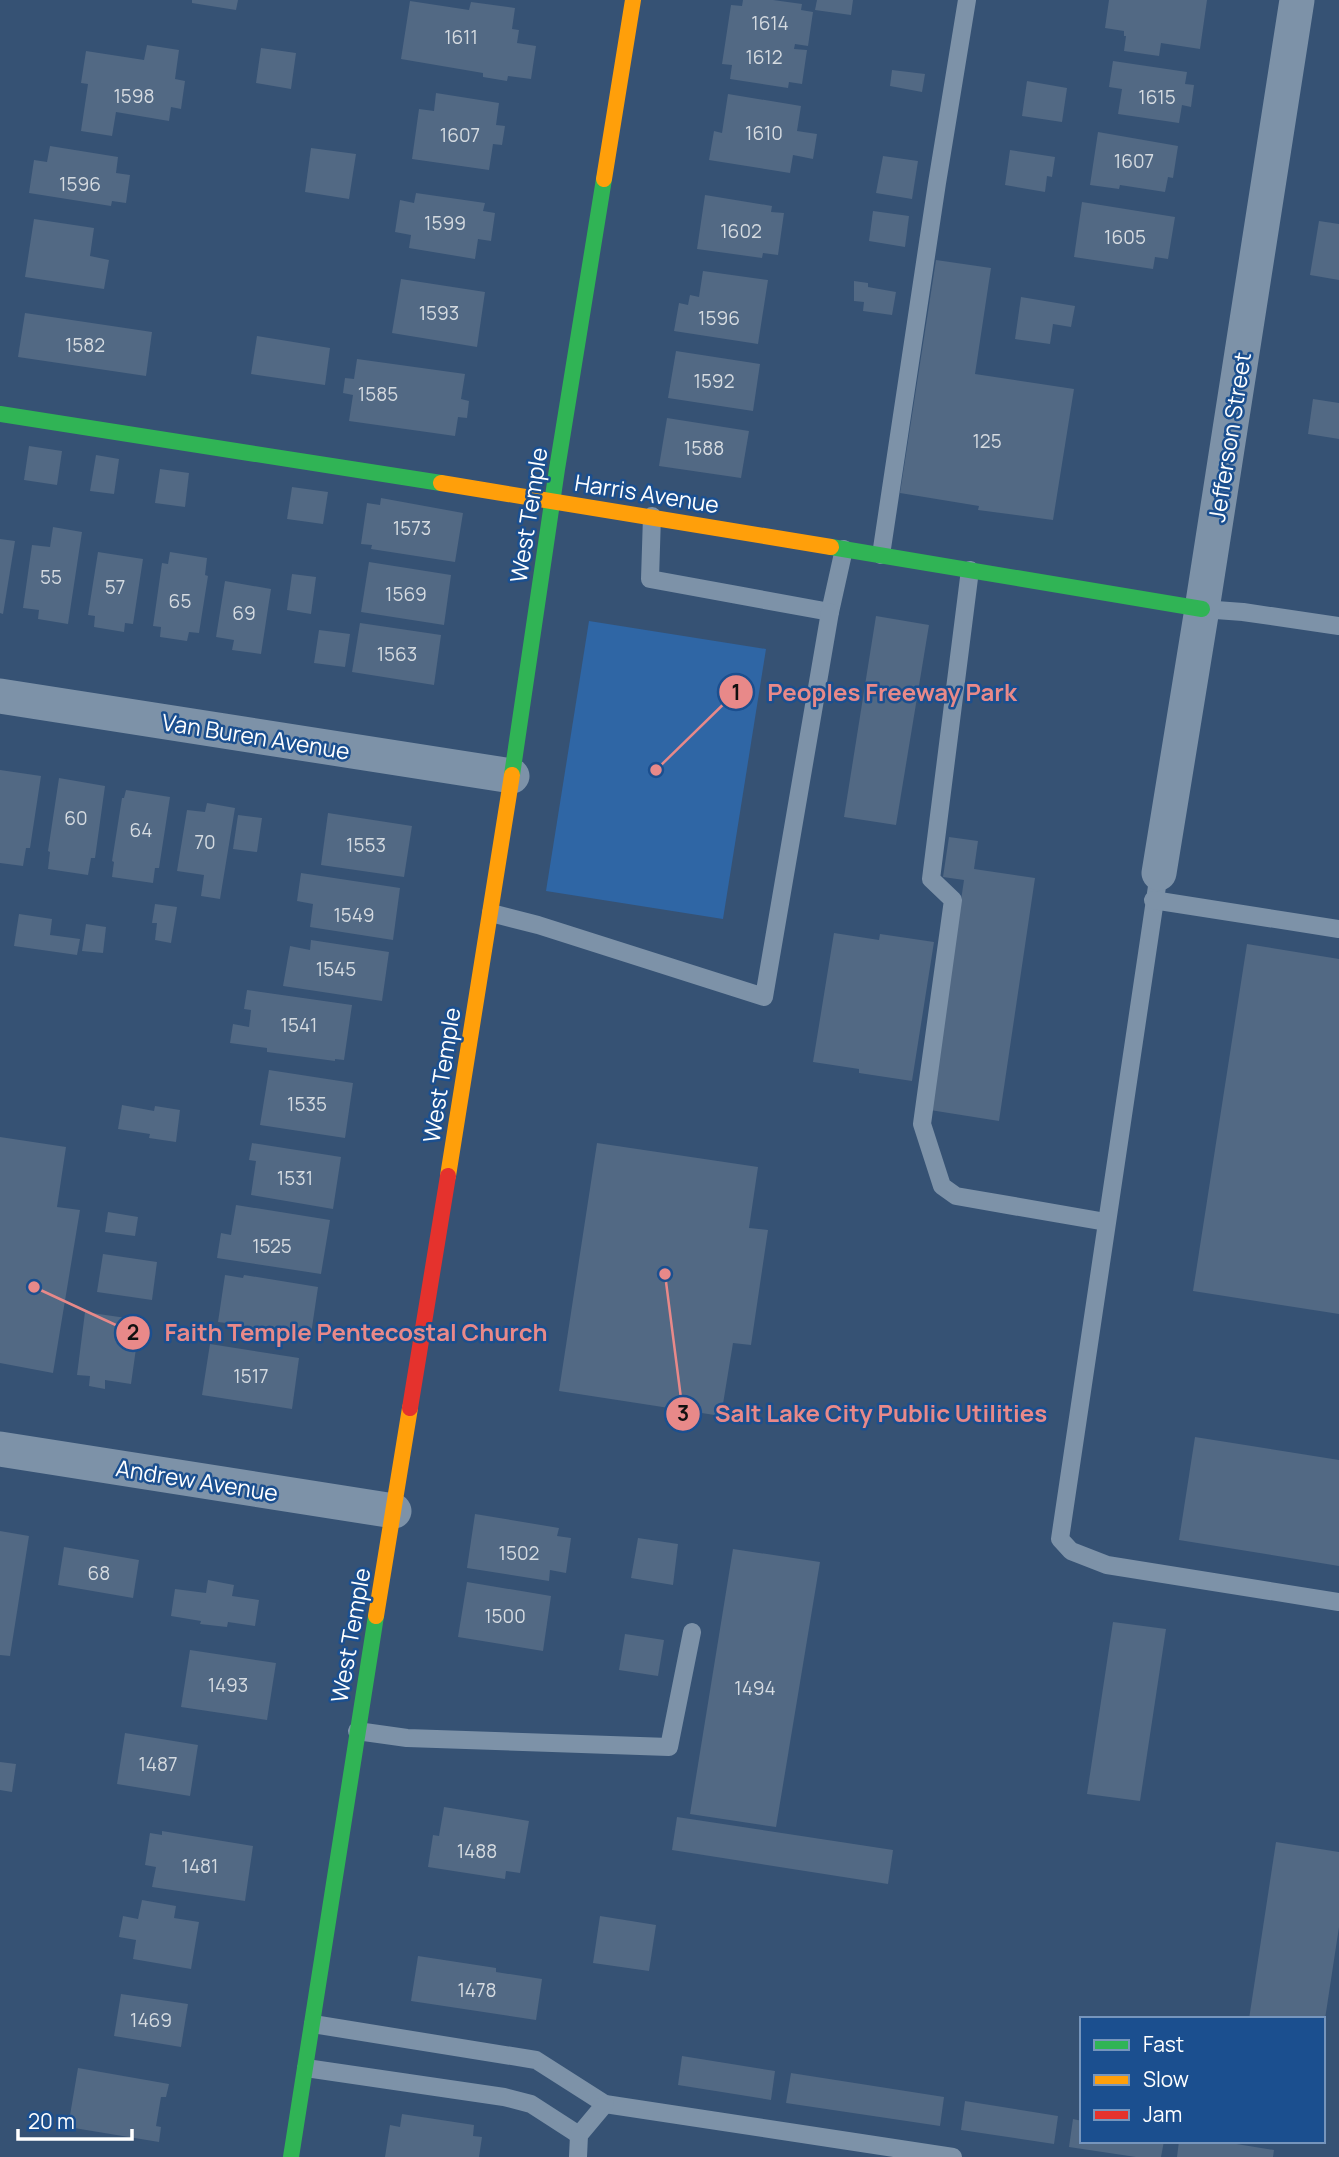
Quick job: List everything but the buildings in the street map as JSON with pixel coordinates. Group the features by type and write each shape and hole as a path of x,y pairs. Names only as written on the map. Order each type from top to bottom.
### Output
{"street":[{"name":"West Temple","path":"291,2157 357,1731 491,913 633,0"},
{"name":"Jefferson Street","path":"1156,887 1297,0"},
{"name":"Harris Avenue","path":"0,414 554,500 1202,609"},
{"name":"Van Buren Avenue","path":"0,696 512,776"},
{"name":"Andrew Avenue","path":"0,1449 394,1511"}],"lane":[{"path":"881,555 967,0"},
{"path":"652,516 650,579 830,612"},
{"path":"491,913 538,925 764,997 830,612 844,549"},
{"path":"970,570 931,879 953,900 922,1124 942,1186 956,1196 1106,1222"},
{"path":"1202,609 1339,626"},
{"path":"1339,929 1156,887 1060,1539 1071,1550 1107,1565 1339,1602"},
{"path":"357,1731 407,1738 669,1747 692,1632"},
{"path":"313,2024 537,2060 605,2105 953,2157"},
{"path":"306,2068 504,2097 531,2104 579,2135"},
{"path":"578,2157 579,2135 605,2105"}],"shaded area":[{"path":"589,621 766,649 723,919 546,891"}],"traffic: fast":[{"path":"512,775 557,469 604,179"},
{"path":"0,414 441,483"},
{"path":"831,547 1202,609"},
{"path":"291,2157 376,1616"}],"traffic: slow":[{"path":"604,179 633,0"},
{"path":"441,483 831,547"},
{"path":"448,1176 512,775"},
{"path":"376,1616 410,1408"}],"traffic: jam":[{"path":"410,1408 448,1176"}],"place":[{"name":"Peoples Freeway Park","path":"656,770"},
{"name":"Salt Lake City Public Utilities","path":"665,1274"},
{"name":"Faith Temple Pentecostal Church","path":"34,1287"}]}
